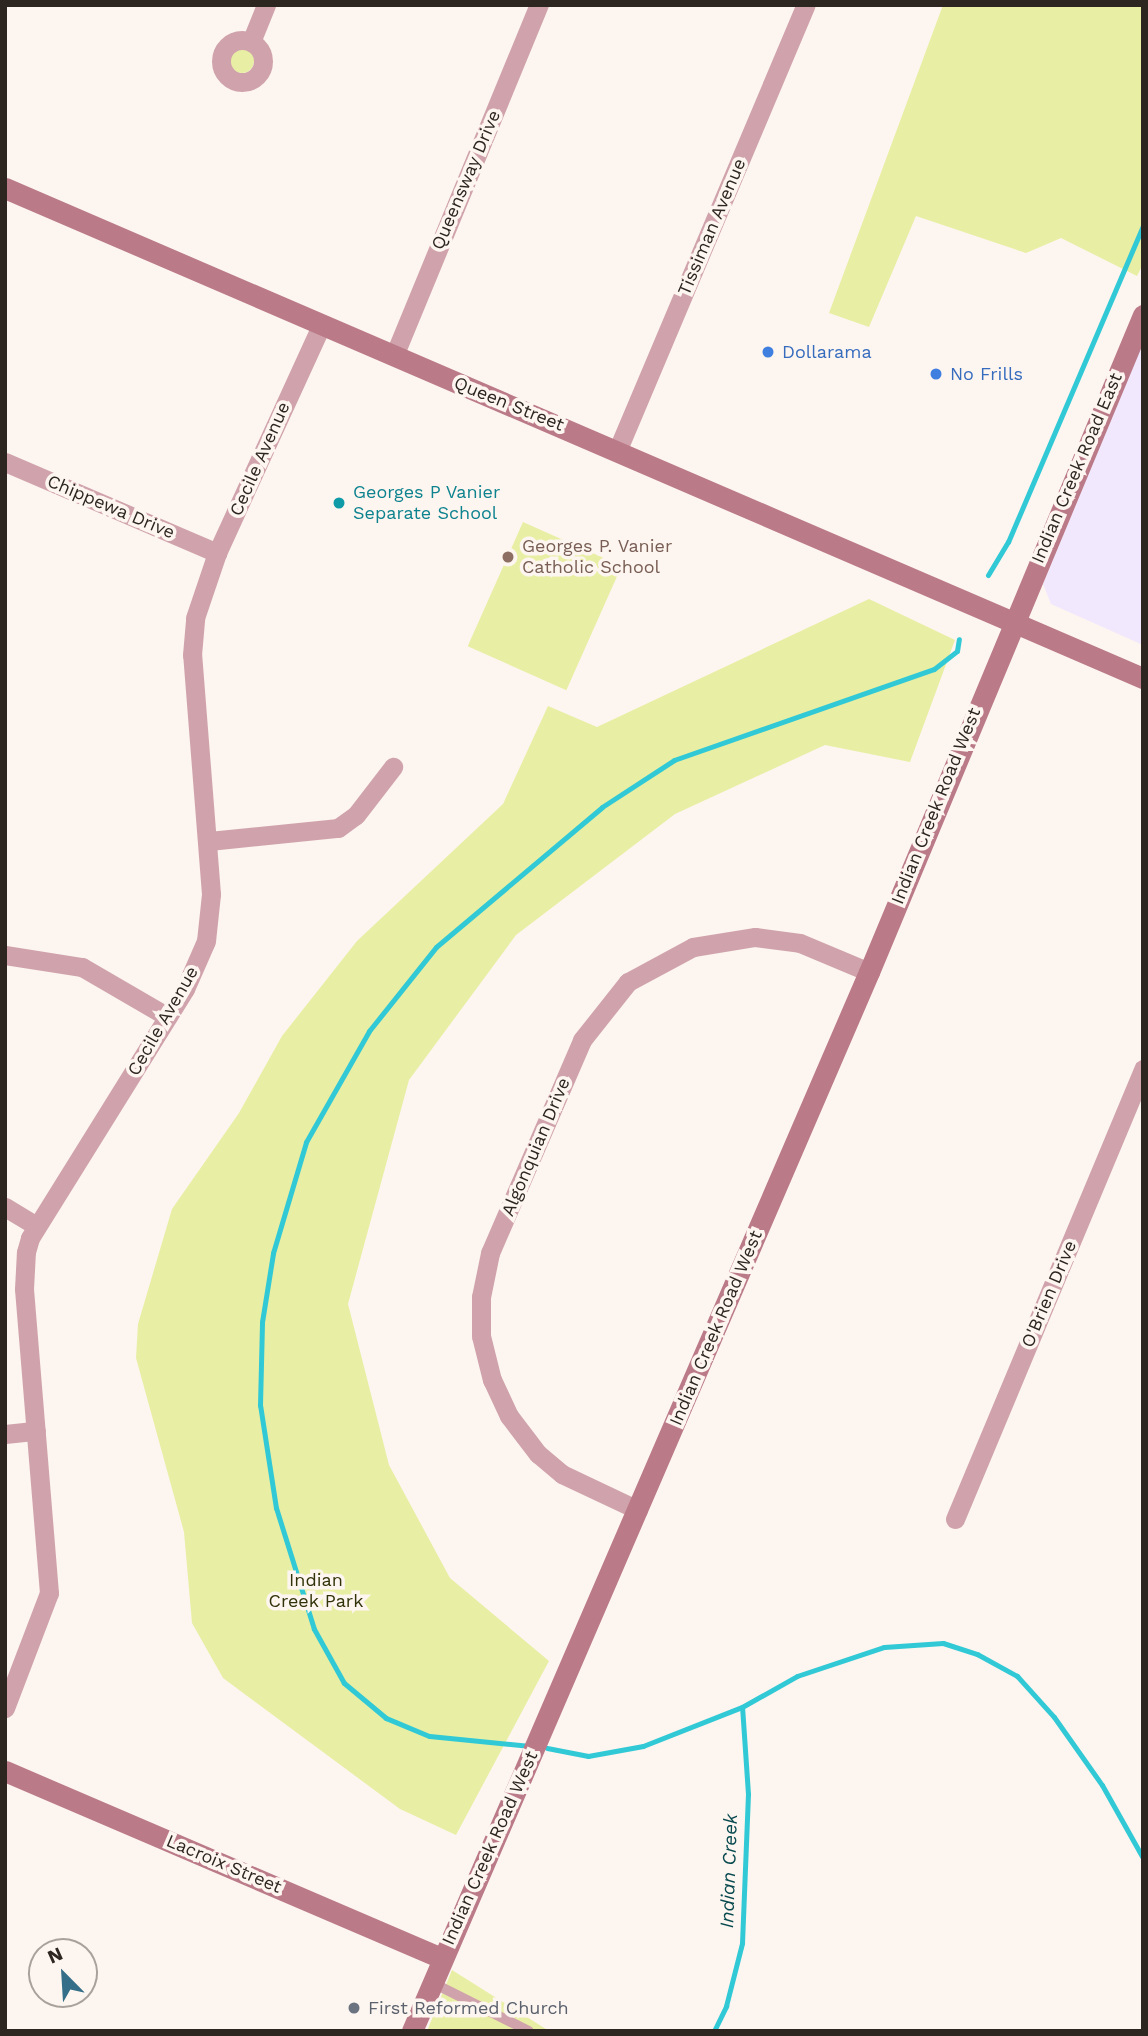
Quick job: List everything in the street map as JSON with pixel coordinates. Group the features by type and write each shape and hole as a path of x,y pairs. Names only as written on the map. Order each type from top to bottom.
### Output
{"street":[{"path":"251,42 266,5"},
{"name":"Queensway Drive","path":"394,356 539,5"},
{"name":"Tissiman Avenue","path":"618,449 806,5"},
{"name":"Queen Street","path":"5,188 321,326 618,449 1143,678"},
{"name":"Indian Creek Road East","path":"1012,622 1143,315"},
{"name":"Cecile Avenue","path":"5,1707 49,1592 23,1270 37,1226 167,1017 206,941 211,894 209,841 192,655 195,618 217,553 321,326"},
{"name":"Chippewa Drive","path":"5,462 217,553"},
{"name":"Indian Creek Road West","path":"412,2031 869,972 1012,622"},
{"path":"209,841 338,828 356,815 393,767"},
{"name":"Algonquian Drive","path":"638,1510 562,1474 538,1454 509,1416 492,1380 481,1336 481,1297 490,1253 582,1040 628,982 693,947 755,937 800,943 869,972"},
{"path":"5,955 82,967 167,1017"},
{"name":"O'Brien Drive","path":"955,1519 1143,1069"},
{"path":"5,1207 37,1226"},
{"path":"5,1434 36,1431"},
{"name":"Lacroix Street","path":"5,1771 442,1958"}],"lane":[{"path":"432,1983 529,2031"}],"shaded area":[{"path":"1143,342 1143,645 1051,604 1043,584"}],"green space":[{"path":"943,5 1143,5 1143,264 1137,276 1061,238 1026,253 916,216 869,327 829,313"},
{"path":"242,49 250,53 254,61 250,69 242,73 234,69 230,61 234,53"},
{"path":"523,522 622,566 566,690 468,646"},
{"name":"Indian Creek Park","path":"869,599 955,640 910,762 825,745 675,814 516,935 409,1080 348,1304 389,1465 450,1578 549,1661 456,1835 400,1809 223,1678 192,1623 184,1532 136,1358 138,1324 172,1209 239,1113 282,1036 357,941 503,804 548,706 597,727"},
{"path":"452,1970 546,2029 551,2031 427,2031"}],"waterway":[{"path":"988,575 1008,542 1143,225"},
{"path":"530,1746 429,1736 386,1718 344,1683 314,1629 276,1508 260,1405 262,1322 273,1253 306,1142 369,1031 436,947 602,807 674,760 934,669 957,651 959,639"},
{"path":"547,1748 588,1756 643,1746 742,1707 797,1676 884,1647 943,1643 977,1654 1017,1676 1054,1717 1102,1785 1143,1858"},
{"name":"Indian Creek","path":"714,2031 726,2006 742,1943 748,1794 742,1707"}],"place":[{"name":"Dollarama","path":"768,352"},
{"name":"No Frills","path":"936,374"},
{"name":"Georges P Vanier Separate School","path":"339,503"},
{"name":"Georges P. Vanier Catholic School","path":"508,557"},
{"name":"First Reformed Church","path":"354,2008"}]}
